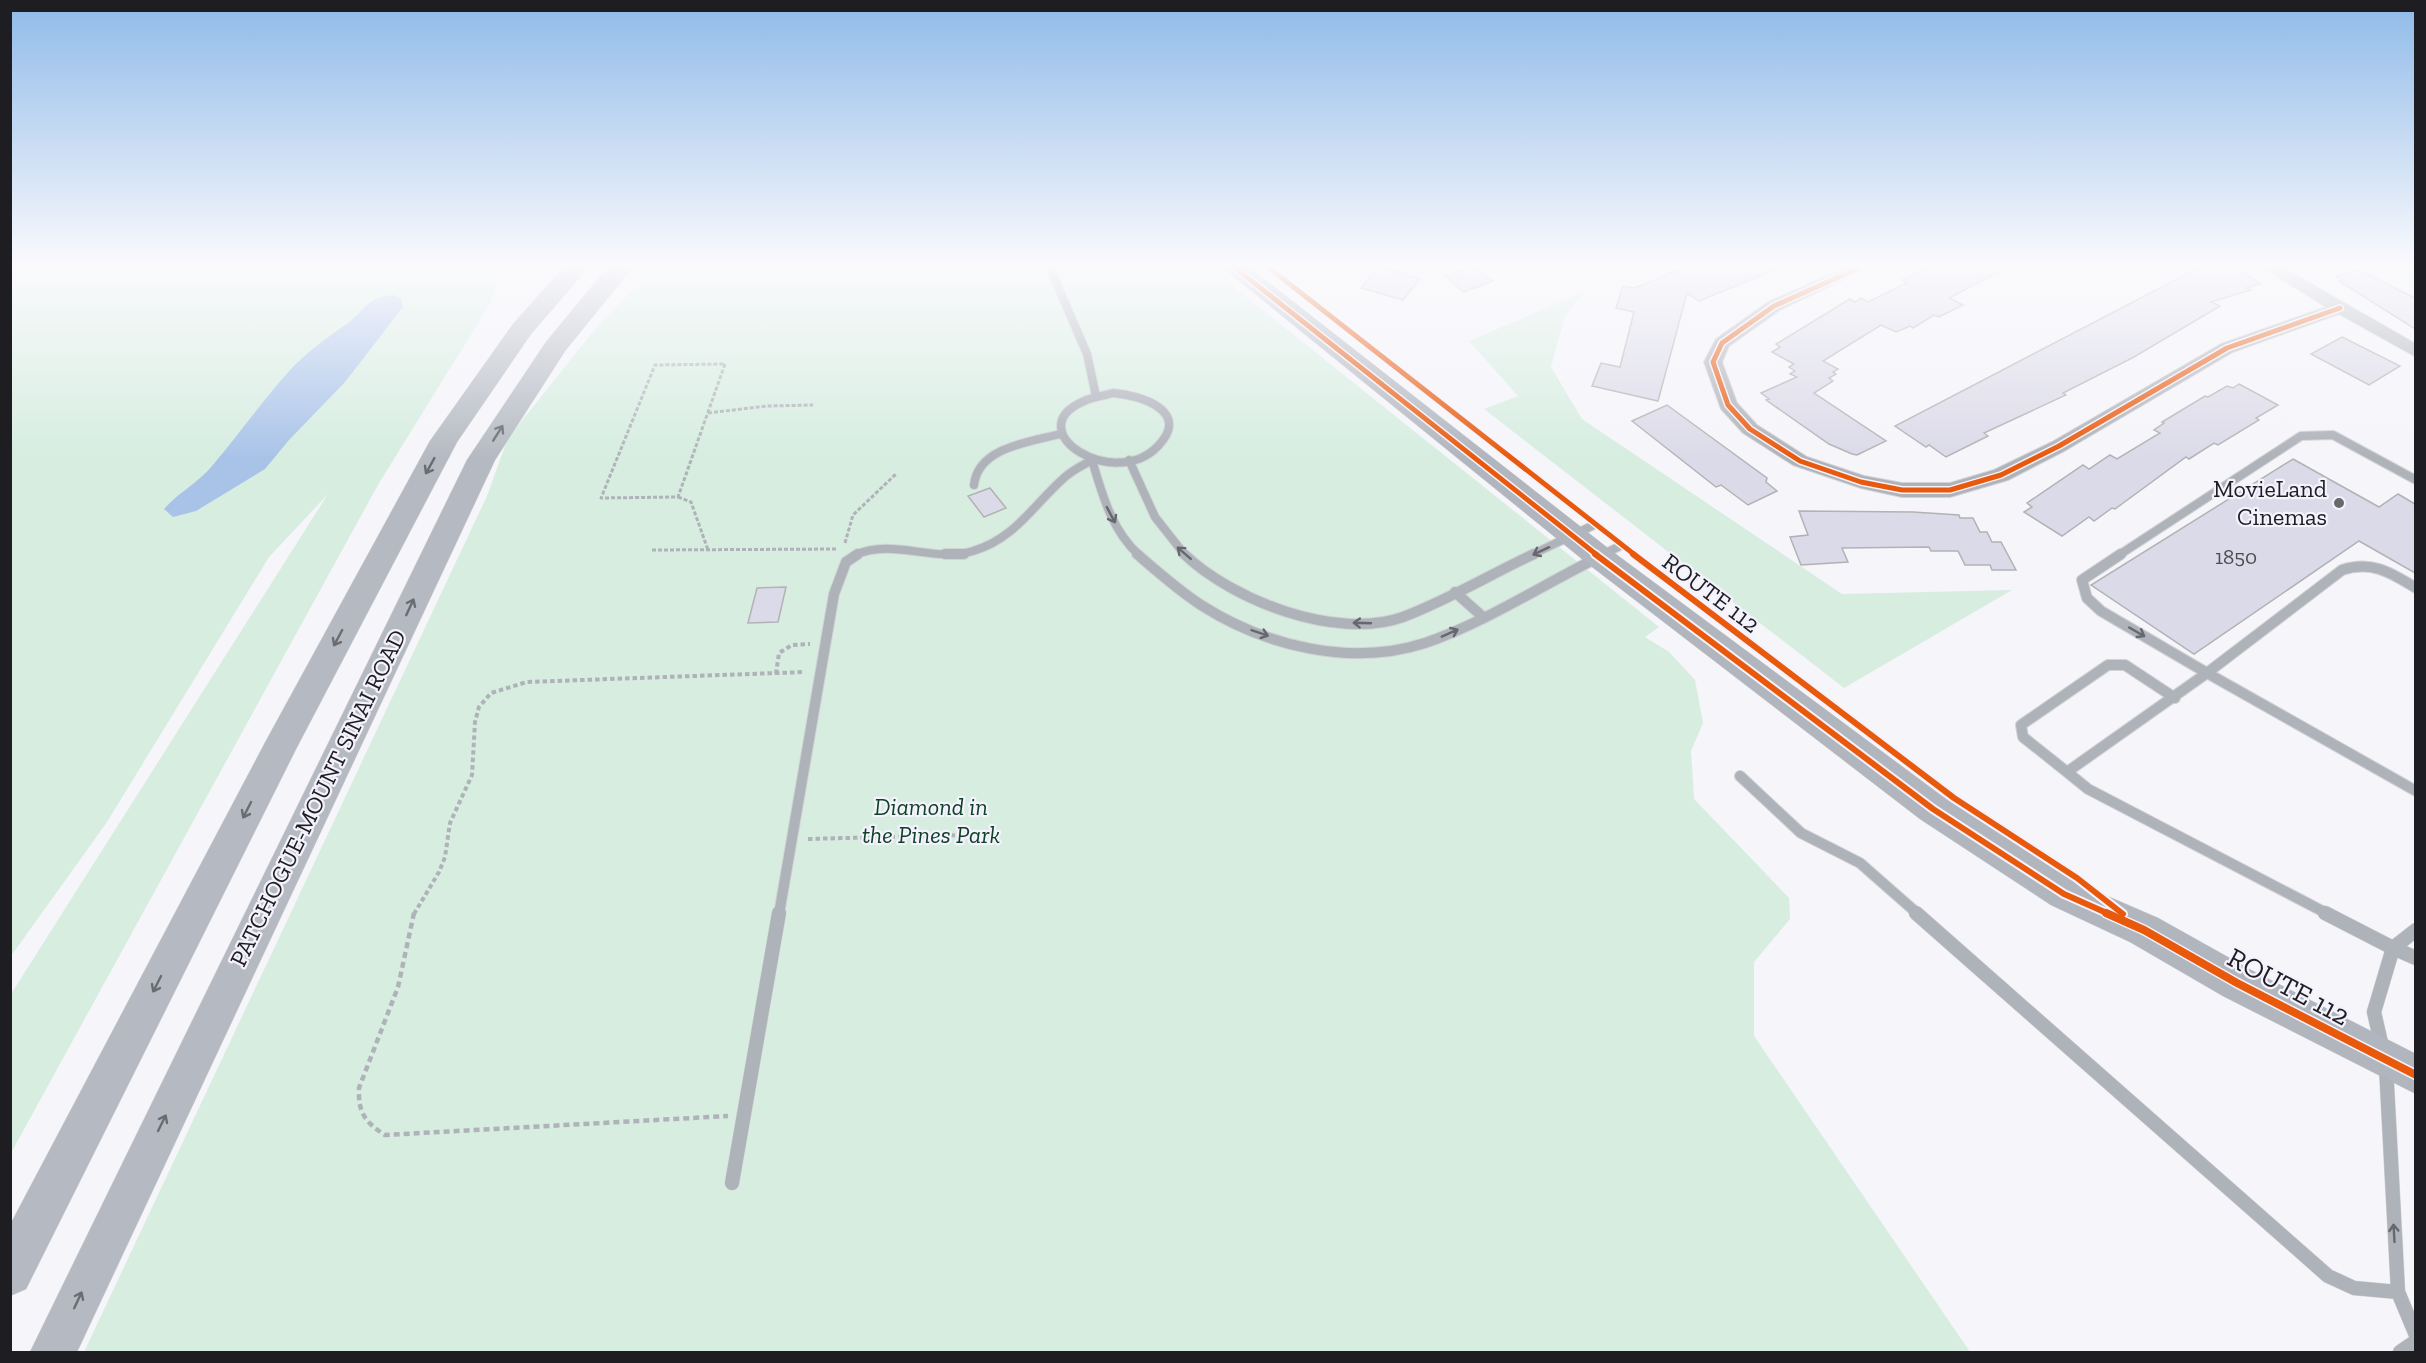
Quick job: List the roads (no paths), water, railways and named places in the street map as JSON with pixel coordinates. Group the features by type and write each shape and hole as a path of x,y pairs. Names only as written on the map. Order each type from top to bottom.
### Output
{"highway":[{"name":"PATCHOGUE-MOUNT SINAI ROAD","path":"10,1273 279,749 444,441 521,331"},
{"name":"PATCHOGUE-MOUNT SINAI ROAD","path":"54,1353 481,460 549,355 562,331"}],"main road":[{"name":"ROUTE 112","path":"1318,331 1609,551 1933,810 2064,894 2144,930 2237,983 2401,1068"},
{"name":"ROUTE 112","path":"1345,331 1583,531"}],"street":[{"path":"1739,331 1722,343 1713,363 1728,405 1750,429 1800,461 1861,482 1902,490 1950,490 2001,475 2059,446 2227,348 2276,331"},
{"path":"2379,331 2415,352"}],"lane":[{"path":"1077,331 1087,354 1096,396"},
{"path":"1121,394 1145,398 1158,405 1166,415 1169,426 1166,436 1158,447 1146,455 1130,460 1092,460 1077,454 1065,445 1060,434 1060,422 1068,411 1080,402 1096,396 1121,394"},
{"path":"974,485 973,476 981,461 999,452 1060,434"},
{"path":"2415,480 2333,435 2301,436 2285,444 2082,580 2082,589 2088,601 2207,673 2415,791"},
{"path":"1092,460 1104,502 1125,541 1163,578 1204,608 1259,634 1308,647 1350,653 1395,650 1446,636 1609,551"},
{"path":"732,1183 821,670 838,581 847,561 867,550 903,548 928,554 963,554 998,541 1028,516 1066,476 1092,460"},
{"path":"1130,460 1148,508 1179,549 1219,581 1272,606 1329,621 1372,624 1402,617 1583,531"},
{"path":"2067,772 2175,698 2342,570 2354,565 2372,565 2415,588"},
{"path":"1455,592 1483,617"},
{"path":"2175,698 2126,665 2108,665 2021,725 2023,737 2088,789 2415,958"},
{"path":"1740,776 1801,833 1860,863 2328,1276 2354,1288 2398,1292"},
{"path":"2415,930 2392,948 2374,1012 2401,1068 2398,1292 2415,1335"},
{"path":"2400,1353 2415,1341"}],"water":[{"path":"337,331 385,331 345,382 289,440 265,469 196,511 173,517 164,509 207,472 291,369 318,344"}],"place":[{"name":"MovieLand Cinemas","path":"2339,503"}],"park label":[{"name":"Diamond in the Pines Park","path":"931,821"}]}
